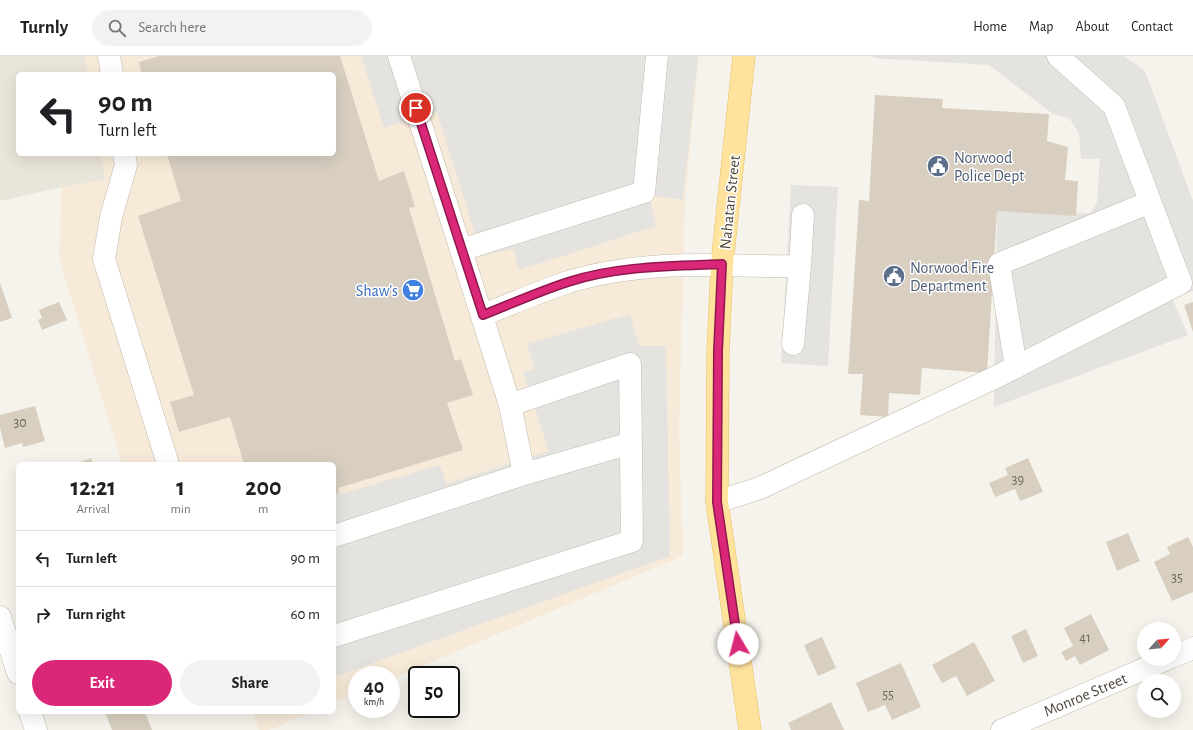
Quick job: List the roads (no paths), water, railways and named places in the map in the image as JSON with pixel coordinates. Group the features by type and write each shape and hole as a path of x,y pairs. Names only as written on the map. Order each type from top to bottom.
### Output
{"main road":[{"name":"Nahatan Street","path":"744,56 722,264 718,351 717,502 750,730"}],"street":[{"path":"109,56 112,72"},
{"path":"399,56 483,315 510,405 524,474"},
{"path":"461,250 644,192 657,56"},
{"path":"717,502 760,488 1016,367 1181,283 1114,106 1058,56"},
{"path":"124,156 126,165 111,217 104,259 167,462"},
{"path":"1016,367 999,264 1150,202"},
{"path":"792,344 800,266 803,215"},
{"path":"483,315 569,282 623,271 650,267 722,264 765,267 800,266"},
{"path":"336,635 632,541 630,364 510,405"},
{"path":"336,535 524,474 631,443"},
{"path":"0,617 16,668"},
{"path":"1181,653 1193,648"},
{"name":"Monroe Street","path":"1002,730 1151,666"},
{"path":"31,714 36,730"}],"place":[{"name":"Norwood Police Dept","path":"938,166"},
{"name":"Norwood Fire Department","path":"894,276"},
{"name":"Shaw's","path":"413,290"}]}
